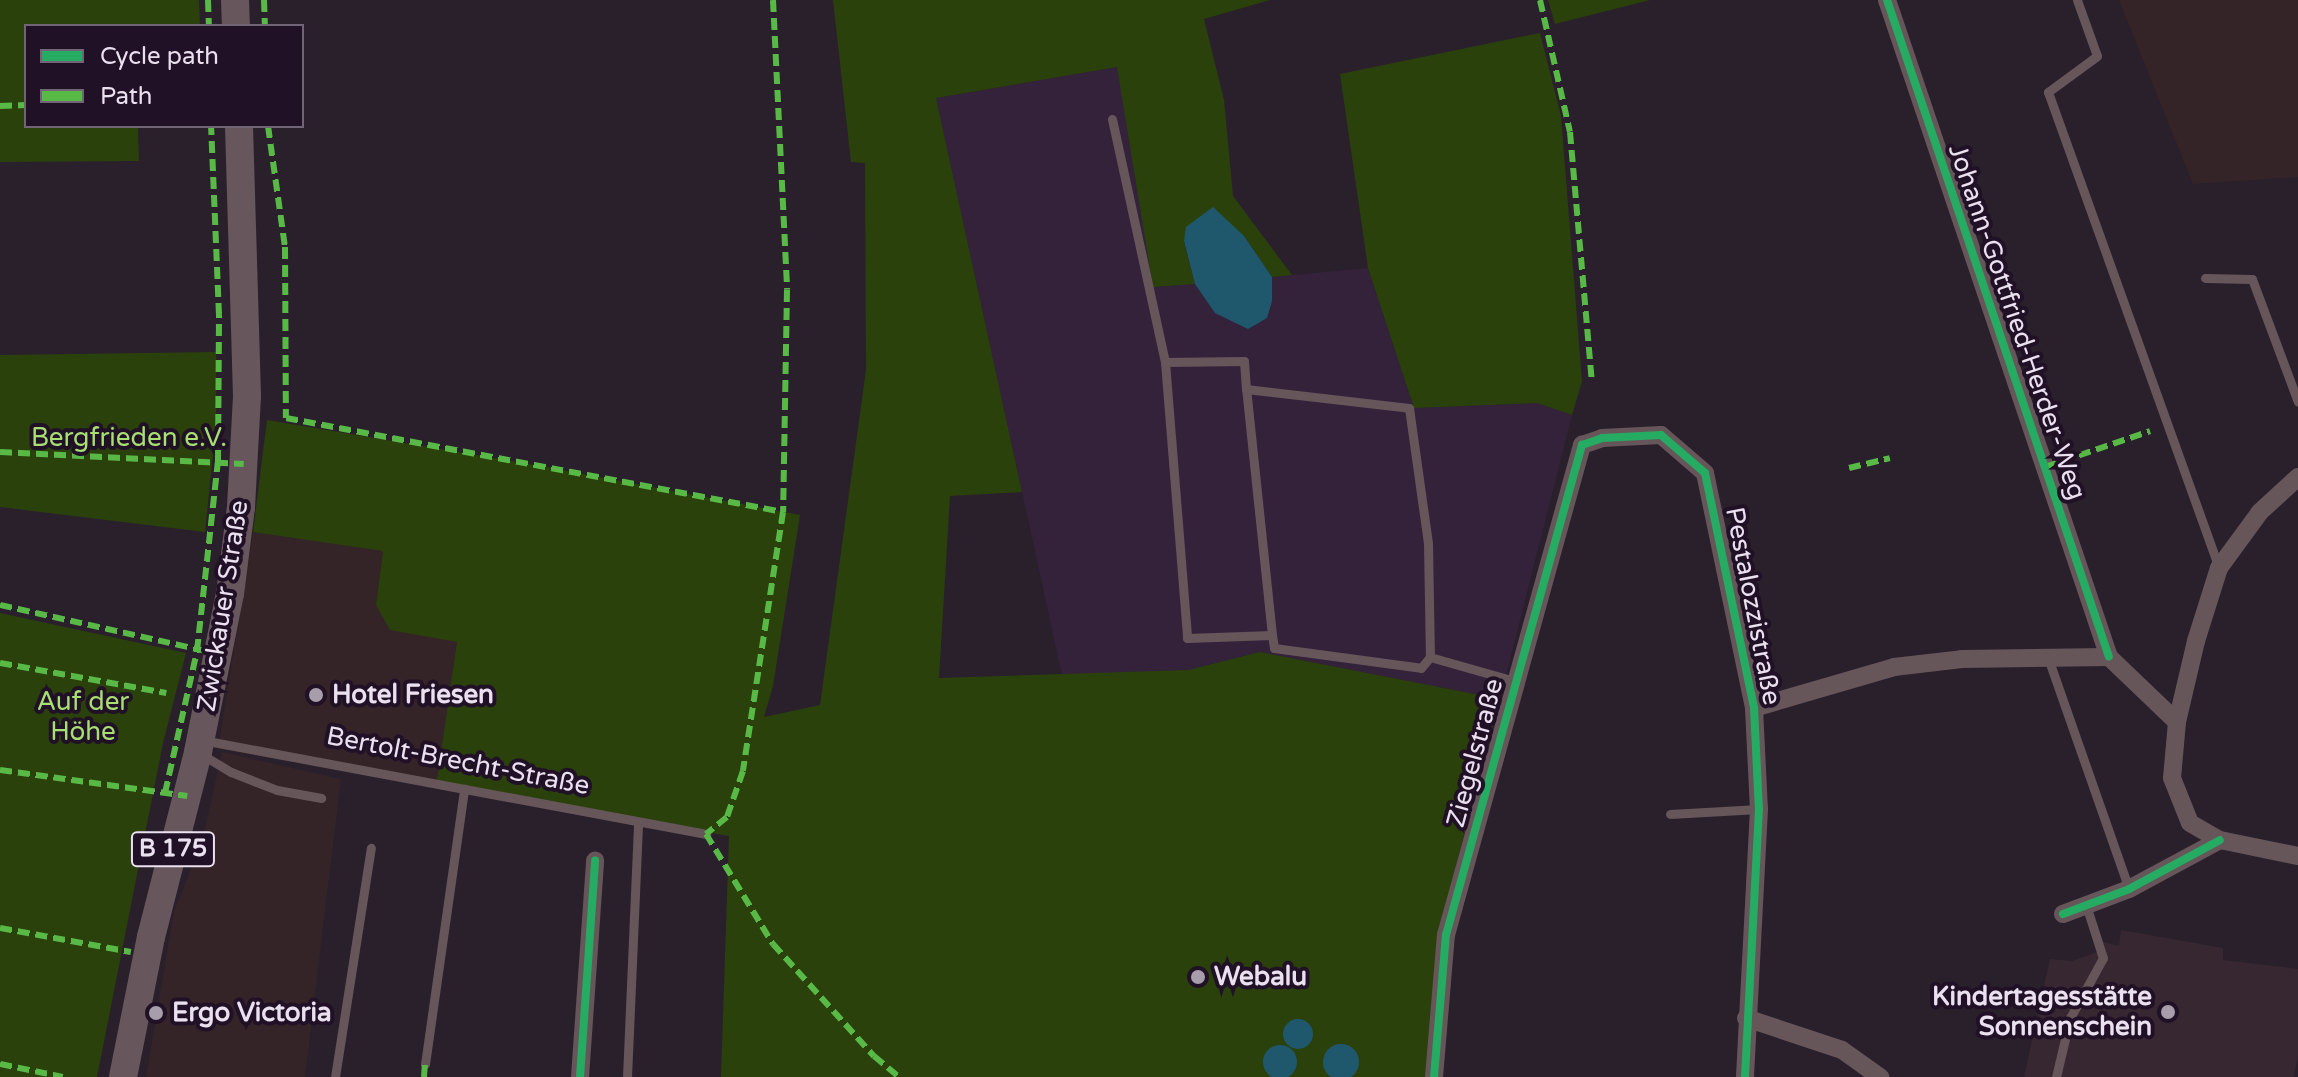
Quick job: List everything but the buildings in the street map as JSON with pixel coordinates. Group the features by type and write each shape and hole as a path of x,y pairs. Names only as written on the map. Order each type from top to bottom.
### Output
{"main road":[{"name":"Zwickauer Straße","path":"123,1077 151,937 200,746 230,594 244,464 246,341 239,128"}],"street":[{"name":"Johann-Gottfried-Herder-Weg","path":"1887,0 2109,657"},
{"name":"Pestalozzistraße","path":"1582,445 1602,438 1661,435 1705,473 1754,708 1759,809 1745,1077"},
{"name":"Ziegelstraße","path":"1434,1077 1446,935 1582,445"},
{"path":"2298,477 2260,512 2219,568 2196,641 2177,722 2172,778 2190,823 2220,840 2298,856"},
{"path":"1754,708 1894,667 2047,655 2109,657 2177,722"},
{"path":"2063,914 2129,889 2220,840"},
{"path":"580,1077 595,861"},
{"path":"1746,1018 1842,1050 1880,1077"}],"lane":[{"path":"2077,0 2097,56 2048,92 2219,568"},
{"path":"1112,119 1165,362 1187,638 1272,635"},
{"path":"2205,278 2252,279 2298,402"},
{"path":"1165,362 1244,361 1246,389 1274,648 1421,668 1430,657 1428,544 1409,408 1246,389"},
{"path":"2047,655 2129,889"},
{"path":"1430,657 1515,681"},
{"path":"200,746 231,772 277,790 321,798"},
{"name":"Bertolt-Brecht-Straße","path":"200,746 464,789 706,834"},
{"path":"425,1064 464,789"},
{"path":"1670,814 1759,809"},
{"path":"627,1077 638,822"},
{"path":"335,1077 371,848"},
{"path":"2056,1077 2070,1018 2103,958 2086,905"}],"shaded area":[{"path":"2119,0 2298,0 2298,177 2193,184"},
{"path":"1118,67 1153,287 1195,284 1215,313 1272,301 1272,277 1368,268 1414,408 1537,403 1572,415 1500,699 1260,652 1188,670 1062,675 936,98"},
{"path":"253,532 383,551 376,605 457,642 436,786 218,749"},
{"path":"222,752 341,779 305,1077 146,1077 174,911 202,842"},
{"name":"Kindertagesstätte Sonnenschein","path":"2121,930 2223,948 2223,960 2298,969 2298,1055 2294,1077 2024,1077 2050,959 2072,961 2100,951 2103,942 2119,946"}],"green space":[{"path":"0,0 199,0 200,24 24,24 24,128 138,128 139,161 0,162"},
{"path":"833,0 1270,0 1204,19 1224,100 1233,196 1292,275 1272,277 1244,236 1184,242 1195,284 1153,287 1117,67 936,98 1022,492 950,496 939,678 1188,670 1260,652 1500,699 1437,937 1427,1077 721,1077 729,836 436,786 457,642 390,630 376,605 383,551 253,532 267,420 541,466 800,515 773,686 764,717 820,705 866,370 865,163 851,162"},
{"path":"1548,0 1650,0 1555,24"},
{"path":"1540,33 1561,116 1582,381 1572,415 1537,403 1414,408 1368,268 1340,74"},
{"name":"Bergfrieden e.V.","path":"216,352 216,424 205,532 0,507 0,355"},
{"name":"Auf der Höhe","path":"0,613 186,653 163,743 97,1077 0,1077"}],"water":[{"path":"1213,207 1244,236 1272,277 1272,301 1267,318 1248,329 1215,313 1195,284 1184,241 1186,227"},
{"path":"1298,1019 1309,1023 1313,1034 1309,1045 1298,1049 1287,1045 1283,1034 1287,1023"},
{"path":"1341,1044 1354,1049 1359,1062 1354,1075 1334,1078 1328,1075 1323,1062 1328,1049"},
{"path":"1273,1046 1287,1046 1296,1055 1296,1069 1287,1078 1273,1078 1264,1069 1264,1055"}],"marked path":[{"path":"208,0 209,24"},
{"path":"264,0 265,24"},
{"path":"773,0 787,290 783,512 743,771 727,817 706,834 773,944 874,1056 899,1077"},
{"path":"1540,0 1570,132 1592,382"},
{"path":"0,106 24,105"},
{"path":"165,793 197,651 218,462 219,315 211,128"},
{"path":"268,128 285,247 286,418 783,512"},
{"path":"2045,467 2150,431"},
{"path":"0,452 244,464"},
{"path":"1849,468 1890,458"},
{"path":"0,605 220,654"},
{"path":"0,663 166,693"},
{"path":"0,770 187,796"},
{"path":"0,928 131,952"},
{"path":"0,1064 63,1077"},
{"path":"424,1077 425,1064"}],"cycle path":[{"path":"1887,0 2109,657"},
{"path":"1434,1077 1446,935 1582,445 1602,438 1661,435 1705,473 1754,708 1759,809 1745,1077"},
{"path":"2063,914 2129,889 2220,840"},
{"path":"580,1077 595,861"}],"place":[{"name":"Hotel Friesen","path":"316,695"},
{"name":"Webalu","path":"1198,977"},
{"name":"Kindertagesstätte Sonnenschein","path":"2168,1012"},
{"name":"Ergo Victoria","path":"156,1013"}]}
